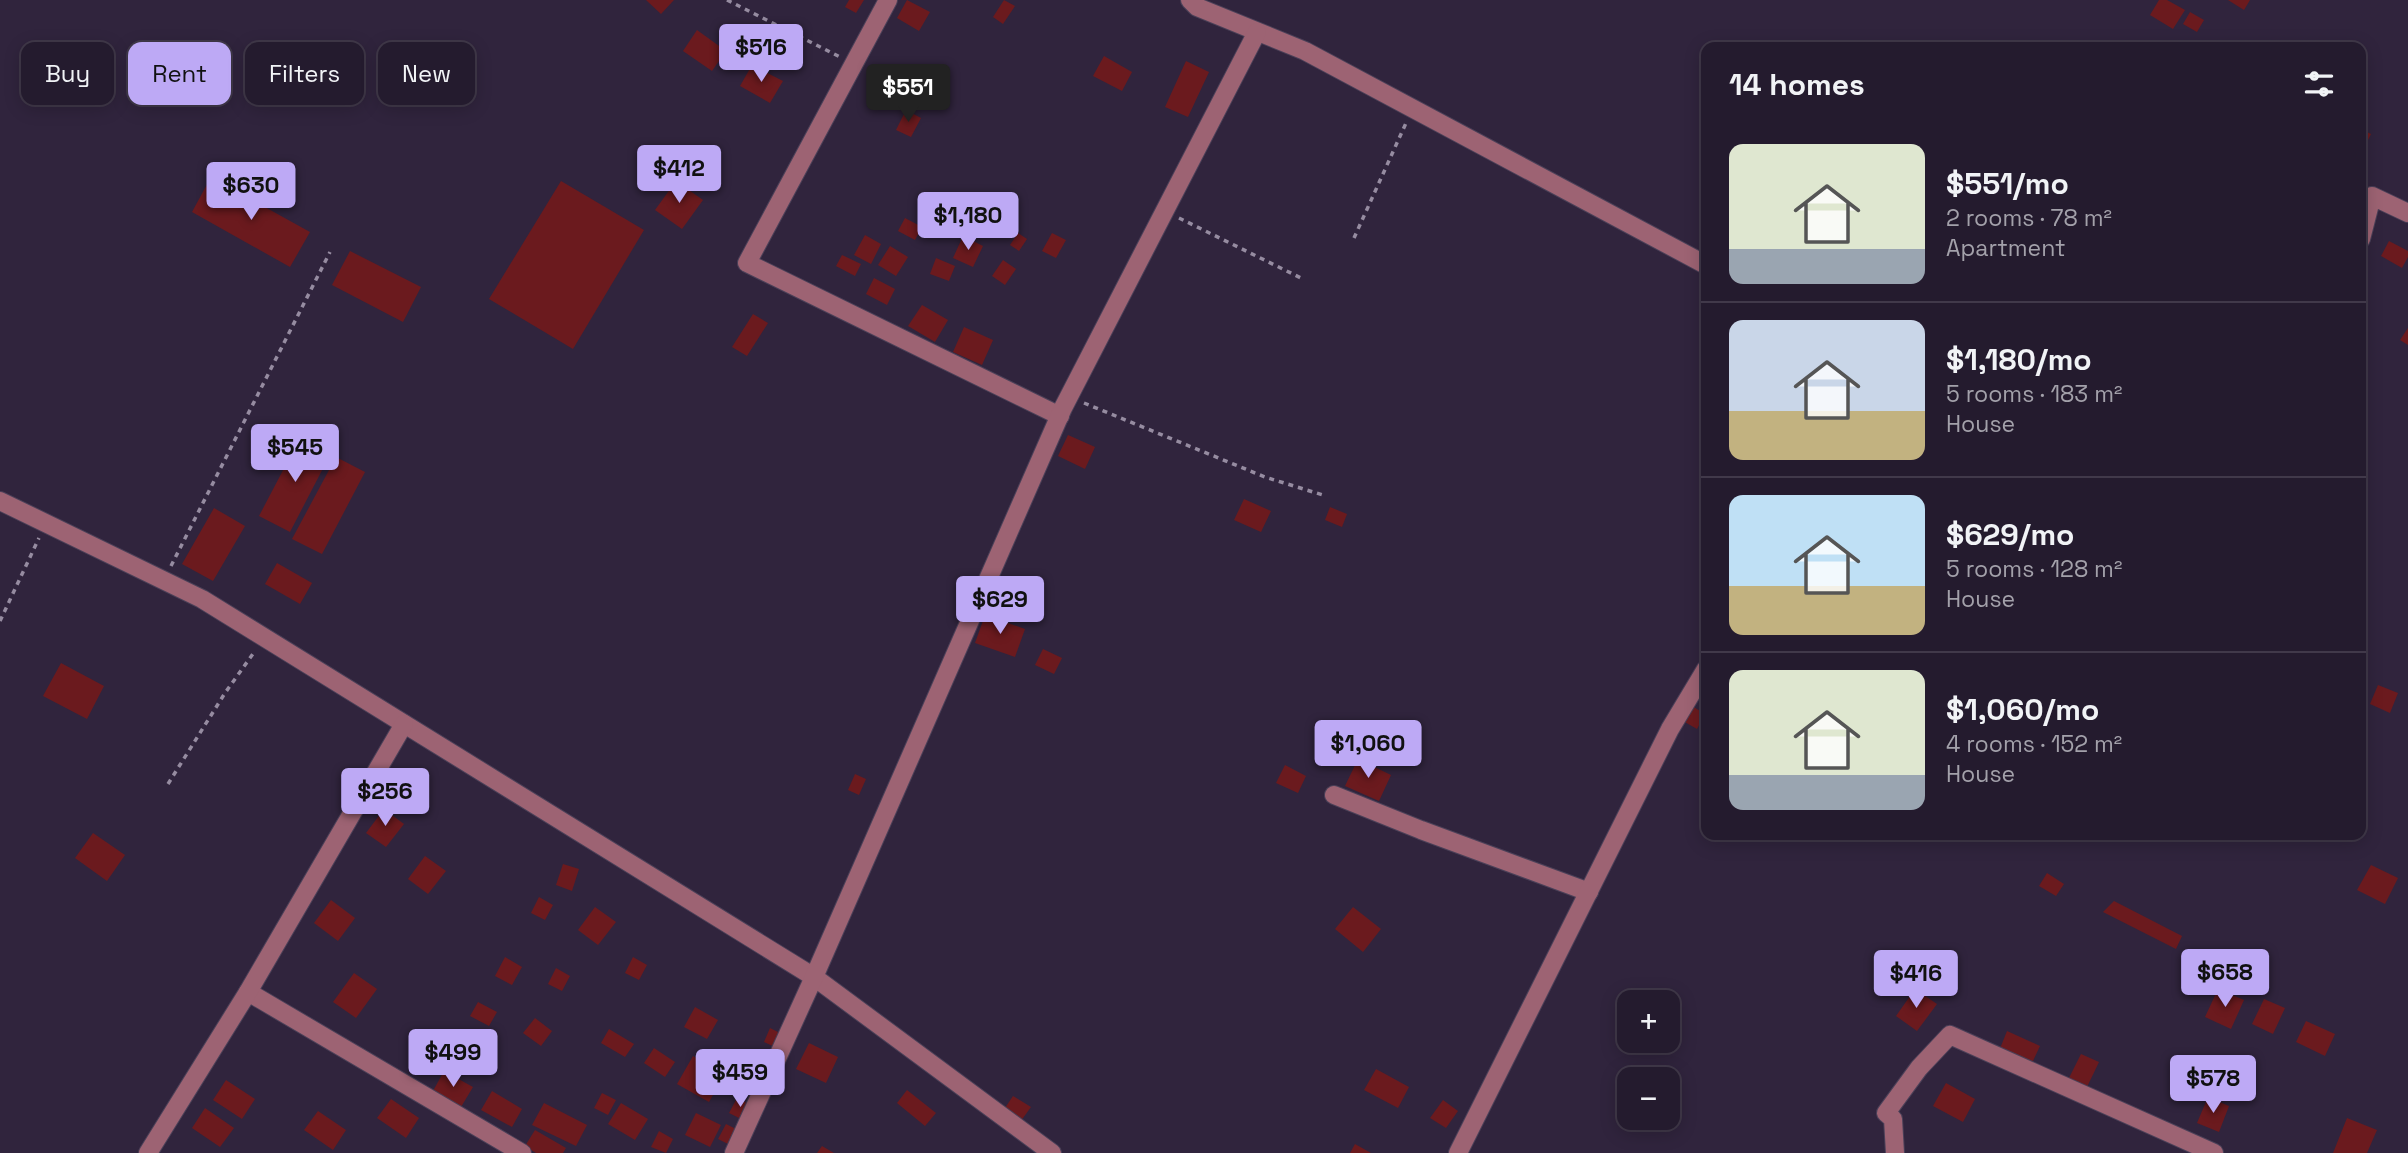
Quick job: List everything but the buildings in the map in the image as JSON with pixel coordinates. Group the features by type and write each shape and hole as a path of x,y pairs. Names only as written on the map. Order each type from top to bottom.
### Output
{"street":[{"path":"888,0 747,263 1060,416"},
{"path":"1190,0 1197,8 1305,51 1701,262"},
{"path":"734,1153 1060,416 1257,32"},
{"path":"2366,219 2372,196 2408,213"},
{"path":"0,501 202,599 814,977 1052,1153"},
{"path":"1458,1153 1670,729 1701,677"},
{"path":"148,1153 248,992 404,724"},
{"path":"1334,794 1421,830 1589,892"},
{"path":"248,992 522,1153"},
{"path":"1895,1153 1893,1119 1886,1113 1919,1068 1950,1035 2214,1153"}],"path":[{"path":"727,0 854,64"},
{"path":"1354,238 1413,108"},
{"path":"1164,211 1301,278"},
{"path":"164,580 330,252"},
{"path":"1069,397 1265,477 1326,496"},
{"path":"0,621 46,523"},
{"path":"167,784 225,693 265,638"}]}
